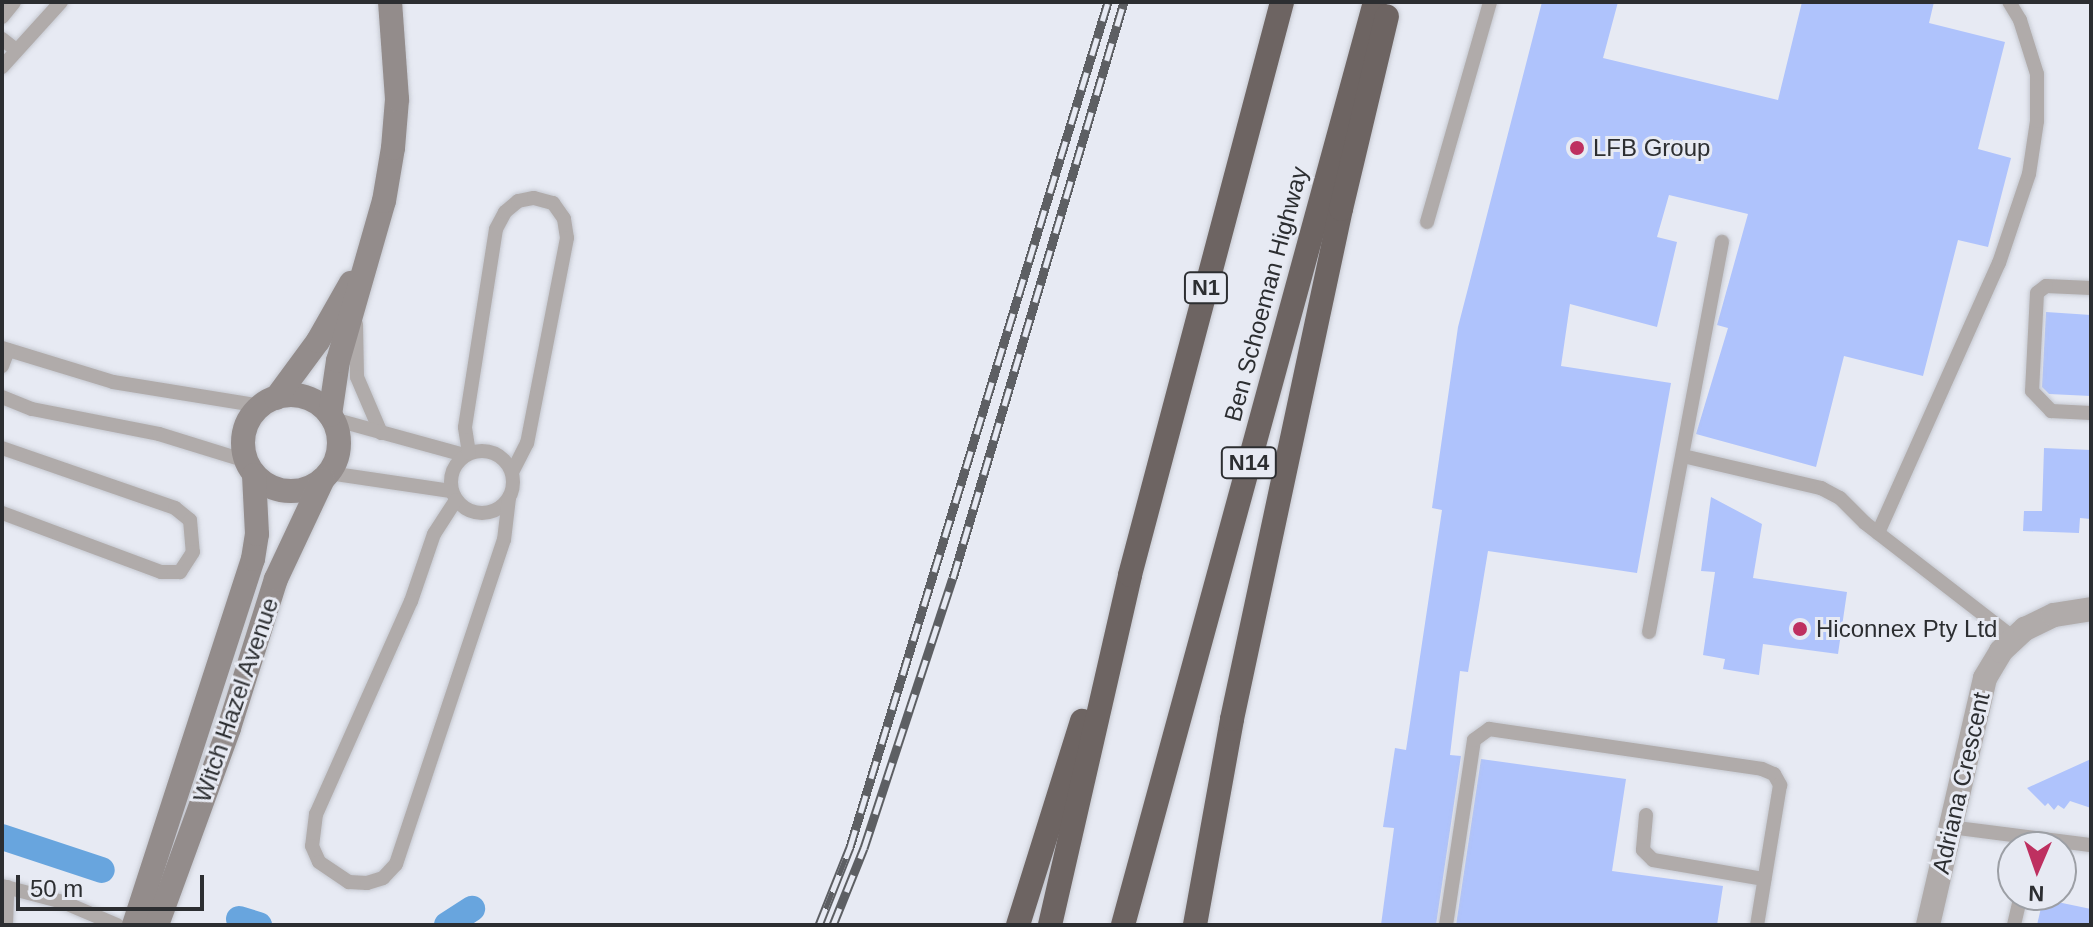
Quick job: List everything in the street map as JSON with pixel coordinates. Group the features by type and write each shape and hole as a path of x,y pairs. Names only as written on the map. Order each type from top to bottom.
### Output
{"highway":[{"name":"N1","path":"1130,575 1282,2"},
{"name":"Ben Schoeman Highway","path":"1123,925 1375,2"},
{"path":"1195,925 1232,719 1341,209 1390,2"},
{"path":"1018,925 1130,575"},
{"path":"1050,925 1130,575"}],"street":[{"path":"366,256 318,341 244,431 250,468 280,490 310,488 326,476 339,446 331,417 338,361 384,201 393,148 397,99 390,2"},
{"path":"268,402 306,398 331,417"},
{"name":"Witch Hazel Avenue","path":"134,925 253,559 257,534 250,468"},
{"name":"Witch Hazel Avenue","path":"157,925 229,728 276,579 326,476"},
{"name":"Adriana Crescent","path":"1928,925 1985,678 2001,651 2015,639 2054,615 2091,609"}],"lane":[{"path":"2,17 14,2"},
{"path":"2,67 61,2"},
{"path":"1427,222 1490,2"},
{"path":"1878,533 1999,263 2029,174 2037,121 2037,74 2020,20 2009,2"},
{"path":"2,39 16,50"},
{"path":"534,198 553,203 564,219 567,238 527,443 512,472 504,540 396,864 375,881 349,882 319,862 312,846 316,814 411,601 434,534 454,496 452,470 467,454 465,427 496,229 505,212 518,201 534,198"},
{"path":"1649,632 1722,242"},
{"path":"2091,288 2046,286 2037,293 2032,391 2051,411 2091,413"},
{"path":"357,296 357,377 381,433"},
{"path":"2,366 5,349 113,382 268,402"},
{"path":"2,397 32,409 159,434 250,468"},
{"path":"331,417 467,454 489,451 499,455 512,472"},
{"path":"2,448 175,508 190,520 193,552 180,572 161,572 2,513"},
{"path":"1683,456 1821,488 1840,498 1878,533 2015,639"},
{"path":"326,476 454,496 473,512 493,511 509,498"},
{"path":"1446,925 1474,740 1489,729 1762,769 1774,774 1780,785 1757,925"},
{"path":"1646,815 1643,850 1653,860 1764,879"},
{"path":"1950,827 1997,836"},
{"path":"6,925 4,886 63,902 117,925"}],"building":[{"path":"1542,2 1618,2 1603,58 1778,100 1802,2 1934,2 1929,23 2005,42 1978,149 2011,158 1988,247 1958,240 1923,376 1844,356 1816,467 1696,434 1728,328 1717,325 1748,214 1669,195 1657,237 1677,242 1657,327 1570,304 1561,366 1671,383 1637,573 1488,551 1468,672 1460,671 1450,755 1461,756 1436,925 1381,925 1394,828 1383,827 1395,748 1406,750 1442,510 1432,508 1458,327"},
{"path":"2046,312 2091,315 2091,396 2049,394 2042,387"},
{"path":"2044,448 2091,450 2091,519 2080,518 2079,533 2023,531 2024,511 2042,511"},
{"path":"1711,497 1762,524 1753,578 1847,592 1838,654 1763,644 1759,675 1723,669 1725,659 1703,655 1715,572 1701,571"},
{"path":"1481,759 1626,779 1612,871 1723,886 1717,925 1456,925"},
{"path":"2091,759 2091,808 2070,801 2064,809 2058,805 2054,810 2048,803 2045,806 2027,788"},
{"path":"2077,906 2091,909 2091,925 2037,925 2040,911 2077,911"}],"waterway":[{"path":"2,837 102,870"},
{"path":"447,925 472,909"},
{"path":"239,919 259,925"}],"railway":[{"path":"819,925 850,847 1108,2"},
{"path":"833,925 864,848 953,578 1124,2"}],"place":[{"name":"LFB Group","path":"1577,148"},
{"name":"Hiconnex Pty Ltd","path":"1800,629"}]}
